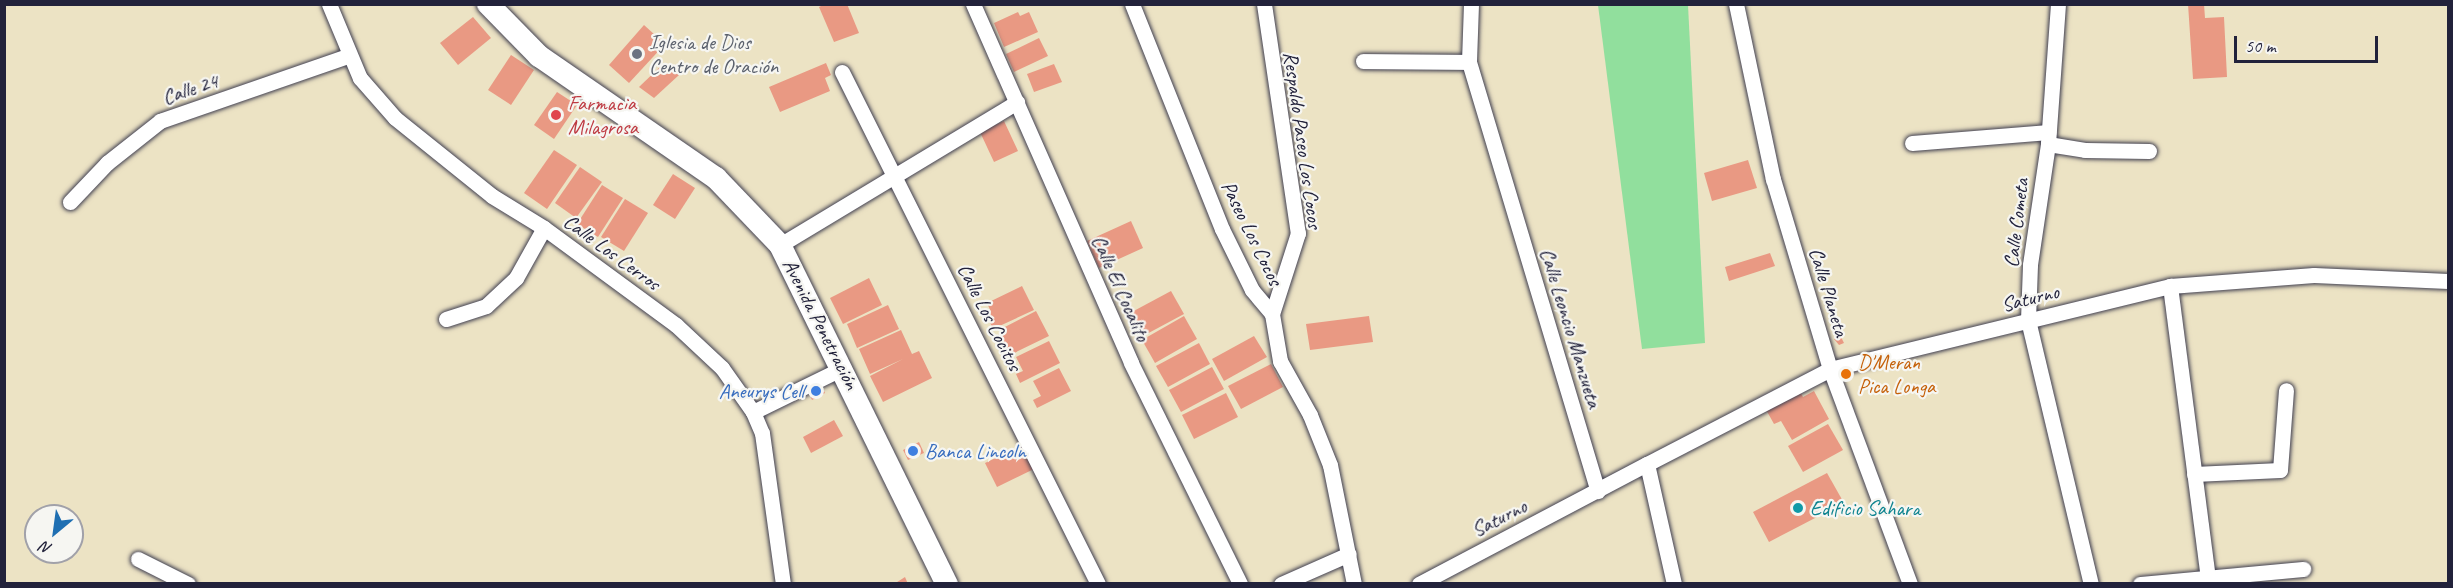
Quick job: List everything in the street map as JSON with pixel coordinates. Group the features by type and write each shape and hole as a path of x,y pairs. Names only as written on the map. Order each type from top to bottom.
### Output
{"street":[{"name":"Calle Los Cerros","path":"330,4 348,56 360,78 395,118 431,150 492,196 544,228 676,325 722,368 753,411 762,433 783,584"},
{"name":"Avenida Penetración","path":"488,4 539,56 716,177 780,245 843,368 947,584"},
{"name":"Calle El Cocalito","path":"973,4 1131,363 1240,584"},
{"name":"Paseo Los Cocos","path":"1132,4 1222,230 1252,290 1272,314 1280,361 1310,414 1330,465 1350,554 1354,584"},
{"name":"Respaldo Paseo Los Cocos","path":"1264,4 1298,234 1272,314"},
{"name":"Calle Leoncio Manzueta","path":"1471,4 1469,62 1598,491"},
{"path":"1736,5 1749,4"},
{"name":"Calle Cometa","path":"2058,4 2049,138 2031,265 2028,320 2091,584"},
{"name":"Calle Planeta","path":"1736,5 1773,179 1830,369 1907,582"},
{"name":"Calle 24","path":"70,202 107,163 160,121 348,56"},
{"path":"1364,61 1469,62"},
{"name":"Calle Los Cocitos","path":"842,72 1098,584"},
{"path":"780,245 1017,102"},
{"path":"1912,143 2049,138 2085,150 2149,151"},
{"path":"446,319 486,306 516,278 544,228"},
{"name":"Saturno","path":"1647,465 1830,369 2170,286 2314,275 2448,281"},
{"path":"2170,286 2208,577"},
{"path":"753,411 843,368"},
{"path":"2194,474 2280,470 2286,390"},
{"path":"1598,491 1647,465 1674,584"},
{"name":"Saturno","path":"1419,584 1598,491"},
{"path":"1281,584 1350,554"},
{"path":"138,559 188,584"},
{"path":"2140,584 2303,568"}],"green space":[{"path":"1598,5 1688,5 1705,343 1642,349"}],"building":[{"path":"825,4 847,4 859,33 834,42 819,7"},
{"path":"2188,4 2204,4 2205,18 2224,17 2227,77 2193,79"},
{"path":"1018,12 1020,16 1029,12 1038,32 1004,47 994,23"},
{"path":"473,17 491,38 458,65 440,43"},
{"name":"Iglesia de Dios Centro de Oración","path":"644,25 665,44 629,83 609,65"},
{"path":"1039,38 1048,56 1014,72 1006,54"},
{"path":"511,55 534,70 511,105 488,90"},
{"path":"826,63 831,75 825,78 830,91 780,112 769,87"},
{"path":"663,64 679,75 654,98 639,87"},
{"path":"1054,64 1062,82 1034,92 1027,74"},
{"name":"Farmacia Milagrosa","path":"557,92 577,105 554,139 534,125"},
{"path":"1004,121 1018,151 994,162 980,132"},
{"path":"554,150 577,165 547,209 524,193"},
{"path":"1748,160 1757,188 1712,201 1704,173"},
{"path":"580,167 602,182 576,218 555,203"},
{"path":"673,174 695,188 675,219 653,205"},
{"path":"602,185 623,198 598,237 577,224"},
{"path":"625,199 648,213 624,251 601,237"},
{"path":"1131,221 1143,248 1099,268 1087,241"},
{"path":"1770,253 1775,266 1729,281 1725,267"},
{"path":"869,278 882,305 843,324 830,298"},
{"path":"1022,286 1034,310 993,329 986,314 991,312 987,303"},
{"path":"1171,291 1184,314 1143,336 1130,313"},
{"path":"888,305 899,329 857,348 847,324"},
{"path":"1036,311 1049,336 1006,357 998,341 1003,339 999,330"},
{"path":"1184,316 1197,339 1155,363 1142,340"},
{"path":"1369,316 1373,342 1310,350 1306,324"},
{"path":"901,330 912,354 919,351 932,378 883,402 870,376 903,359 870,374 859,349"},
{"path":"1254,336 1267,357 1224,381 1212,359"},
{"path":"1841,337 1844,343 1839,345 1834,339"},
{"path":"1049,341 1060,363 1020,383 1016,374 1023,371 1016,357"},
{"path":"1199,343 1210,364 1168,387 1156,366"},
{"path":"1271,364 1283,387 1241,409 1228,386"},
{"path":"1212,367 1224,389 1181,412 1169,390"},
{"path":"1059,368 1071,391 1037,408 1033,400 1041,396 1033,381"},
{"name":"Aneurys Cell","path":"820,383 825,393 812,400 807,389"},
{"path":"1798,388 1803,397 1814,391 1829,419 1792,440 1781,421 1774,424 1764,406"},
{"path":"1226,393 1238,417 1194,439 1182,415"},
{"path":"834,420 843,436 811,453 803,437"},
{"path":"1828,424 1843,450 1803,472 1788,446"},
{"name":"Banca Lincoln","path":"919,442 924,453 908,460 903,450"},
{"path":"1023,445 1034,469 997,487 985,463"},
{"name":"Edificio Sahara","path":"1827,473 1844,503 1769,542 1753,512"},
{"path":"905,577 908,584 894,584"}],"place":[{"name":"Iglesia de Dios Centro de Oración","path":"637,54"},
{"name":"Farmacia Milagrosa","path":"556,115"},
{"name":"D'Meran Pica Longa","path":"1846,374"},
{"name":"Aneurys Cell","path":"816,391"},
{"name":"Banca Lincoln","path":"913,451"},
{"name":"Edificio Sahara","path":"1798,508"}]}
